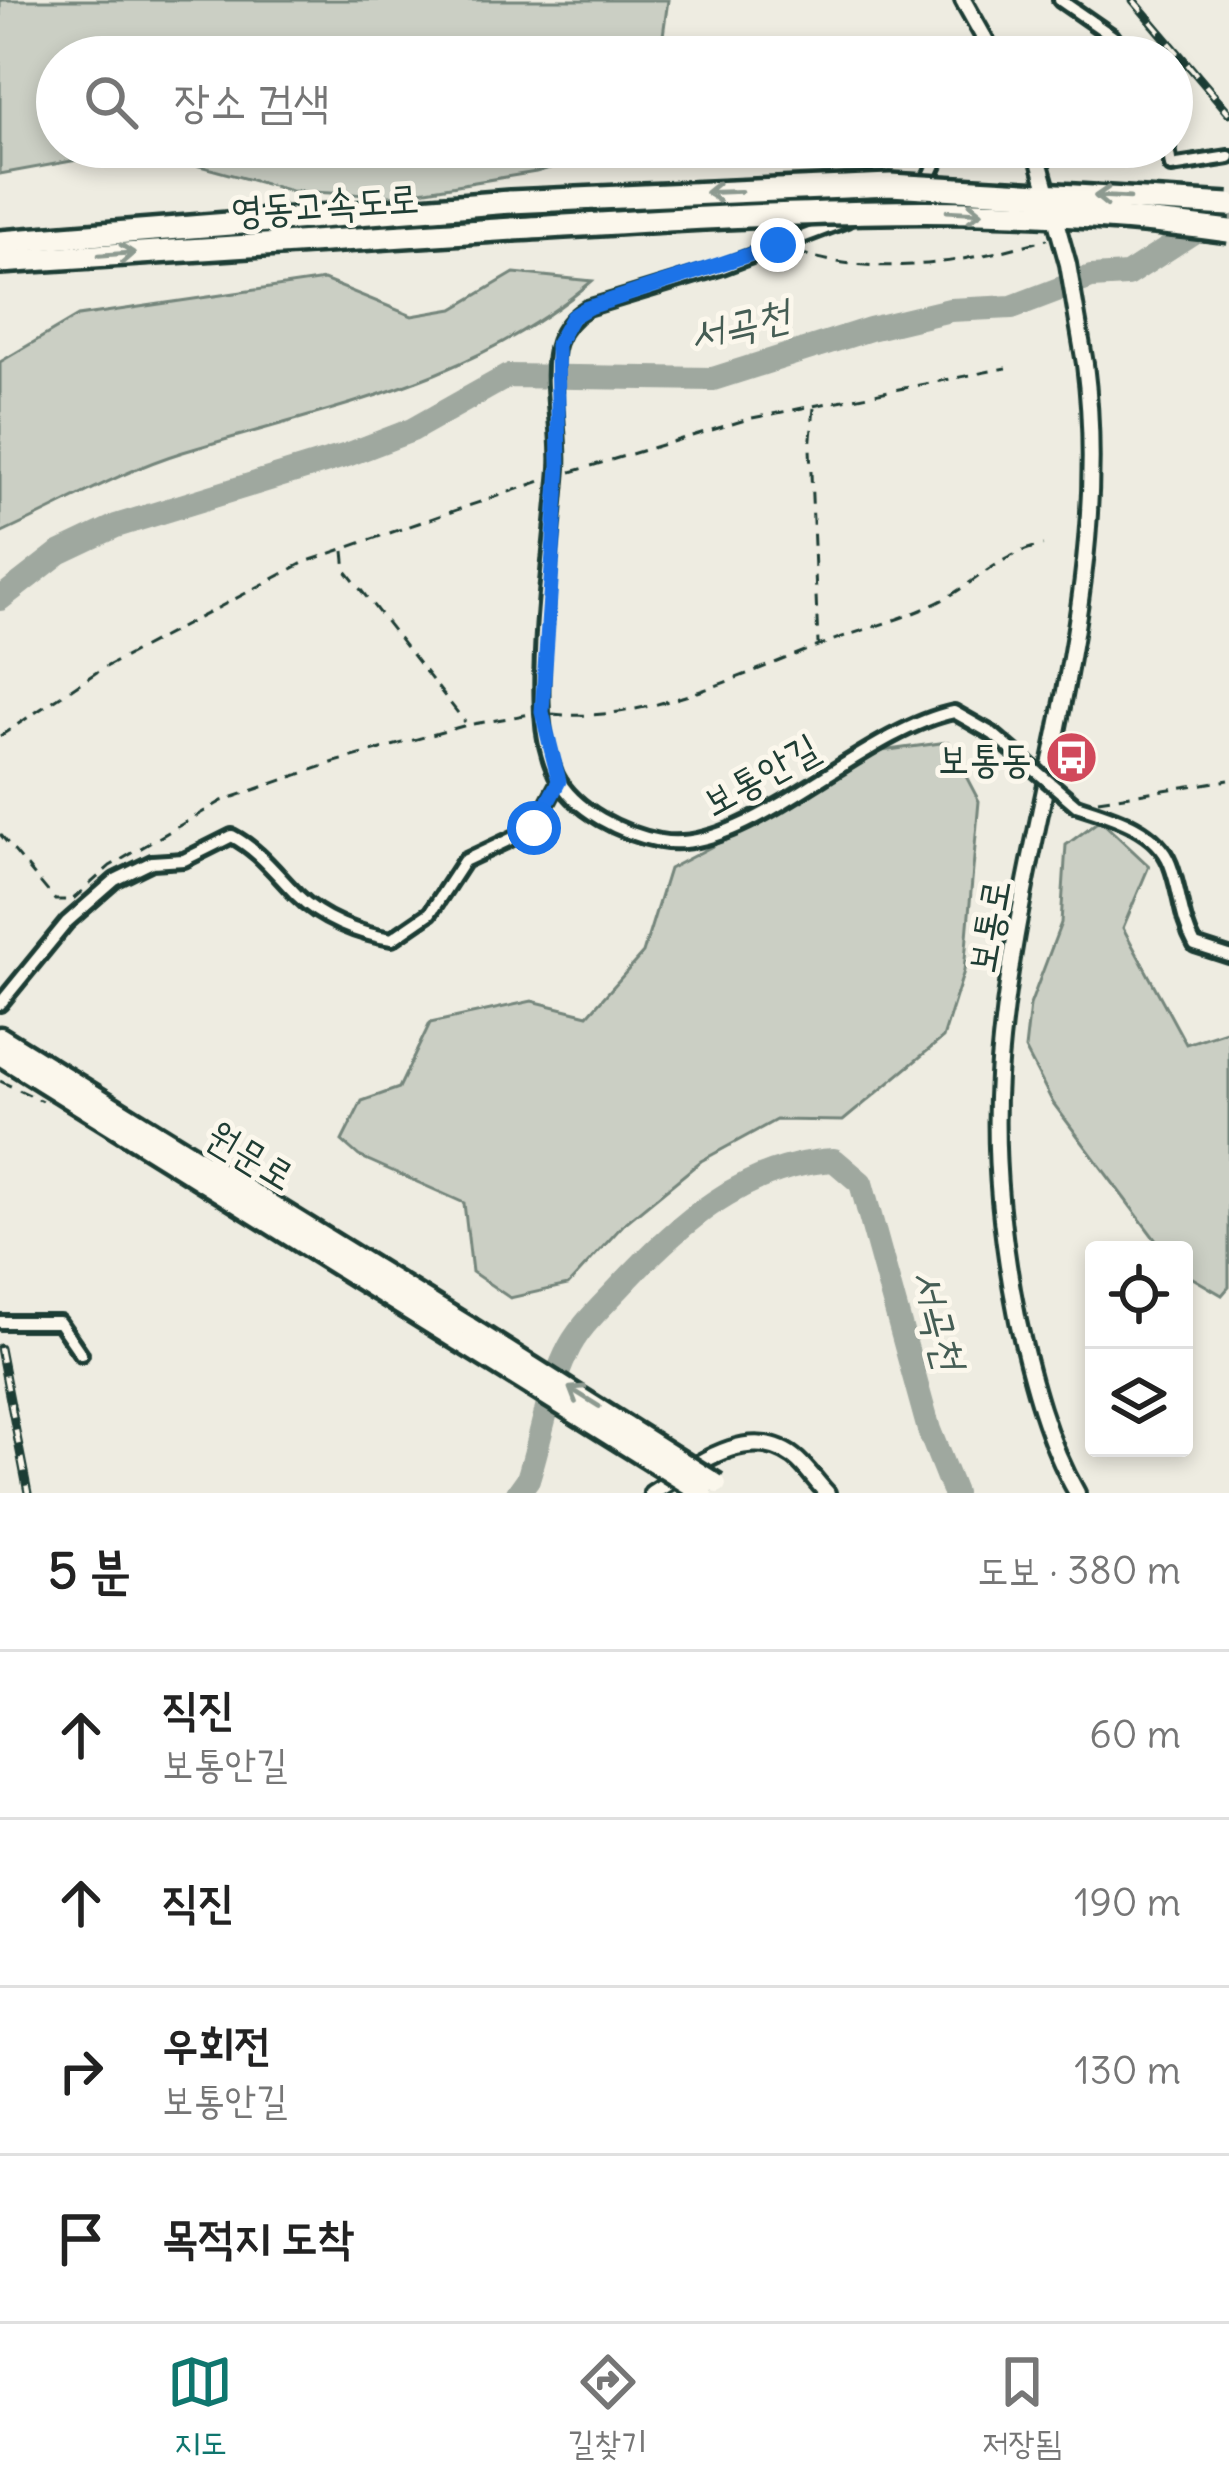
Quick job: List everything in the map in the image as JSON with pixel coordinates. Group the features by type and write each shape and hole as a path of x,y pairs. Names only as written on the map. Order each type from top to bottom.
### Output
{"highway":[{"name":"영동고속도로","path":"0,242 511,202 890,185 1229,206"},
{"name":"영동고속도로","path":"0,262 888,208 1122,219 1229,231"},
{"name":"원문로","path":"0,1037 464,1334"},
{"name":"원문로","path":"0,1055 464,1334"},
{"path":"464,1334 717,1490"}],"street":[{"path":"963,0 983,36"},
{"path":"1060,0 1113,36"},
{"path":"1193,163 1229,157"},
{"path":"0,1004 67,922 115,880 152,862 184,860 232,836 249,844 302,901 359,934 392,939 430,913 464,861 534,828 559,781 542,712 558,471 557,344 572,317 587,308 908,202 934,168"},
{"name":"보통로","path":"1041,168 1068,264 1085,364 1090,461 1084,562 1006,1011 997,1111 1002,1214 1016,1307 1039,1401 1077,1493"},
{"name":"보통안길","path":"559,781 586,808 624,832 664,842 698,843 812,784 890,734 954,712 993,734 1082,807"},
{"path":"1082,807 1138,828 1154,843 1169,859 1180,920 1195,945 1229,956"},
{"path":"0,1322 58,1322 81,1354"},
{"path":"652,1493 731,1448 768,1444 794,1457 827,1493"}],"path":[{"path":"778,245 813,258 866,265 936,263 1051,238"},
{"path":"0,736 100,670 305,562 558,471 752,418 1006,368"},
{"path":"814,406 809,448 814,628 819,645"},
{"path":"0,834 55,900 71,900 110,866 222,801 335,762 467,725 542,712 584,717 637,708 769,668 819,645 934,605 997,562 1043,545"},
{"path":"344,550 346,571 467,725"},
{"path":"1082,807 1103,796 1229,780"}],"shaded area":[{"path":"0,0 668,0 663,36 36,36 36,167 0,174"},
{"path":"207,168 550,168 390,196 291,191"},
{"path":"514,273 592,281 499,345 449,368 345,405 160,460 0,534 0,362 78,316 324,280 412,316 453,309"},
{"path":"948,742 979,801 964,971 943,1038 843,1121 776,1120 701,1161 624,1224 568,1285 510,1298 472,1272 464,1203 359,1156 342,1141 362,1101 399,1088 430,1023 532,1001 588,1015 643,953 669,869 800,800 867,753"},
{"path":"1100,820 1149,866 1123,928 1186,1044 1229,1030 1229,1287 1222,1295 1193,1278 1193,1241 1156,1241 1053,1103 1025,1049 1030,1005 1061,923 1066,845"}],"waterway":[{"name":"서곡천","path":"0,599 59,553 116,526 347,455 412,430 508,376 713,379 870,329 950,310 1012,307 1091,277 1127,275 1229,209"},
{"name":"서곡천","path":"518,1493 528,1479 566,1354 596,1312 664,1243 714,1202 770,1173 834,1160 861,1183 929,1430 954,1493"}],"railway":[{"path":"1133,0 1164,36"},
{"path":"1193,71 1229,113"},
{"path":"0,1348 28,1493"}],"place":[{"name":"보통동","path":"1071,758"}],"route":[{"path":"534,828 559,781 548,754 542,712 559,466 557,344 572,317 587,308 720,268 778,245"}]}
